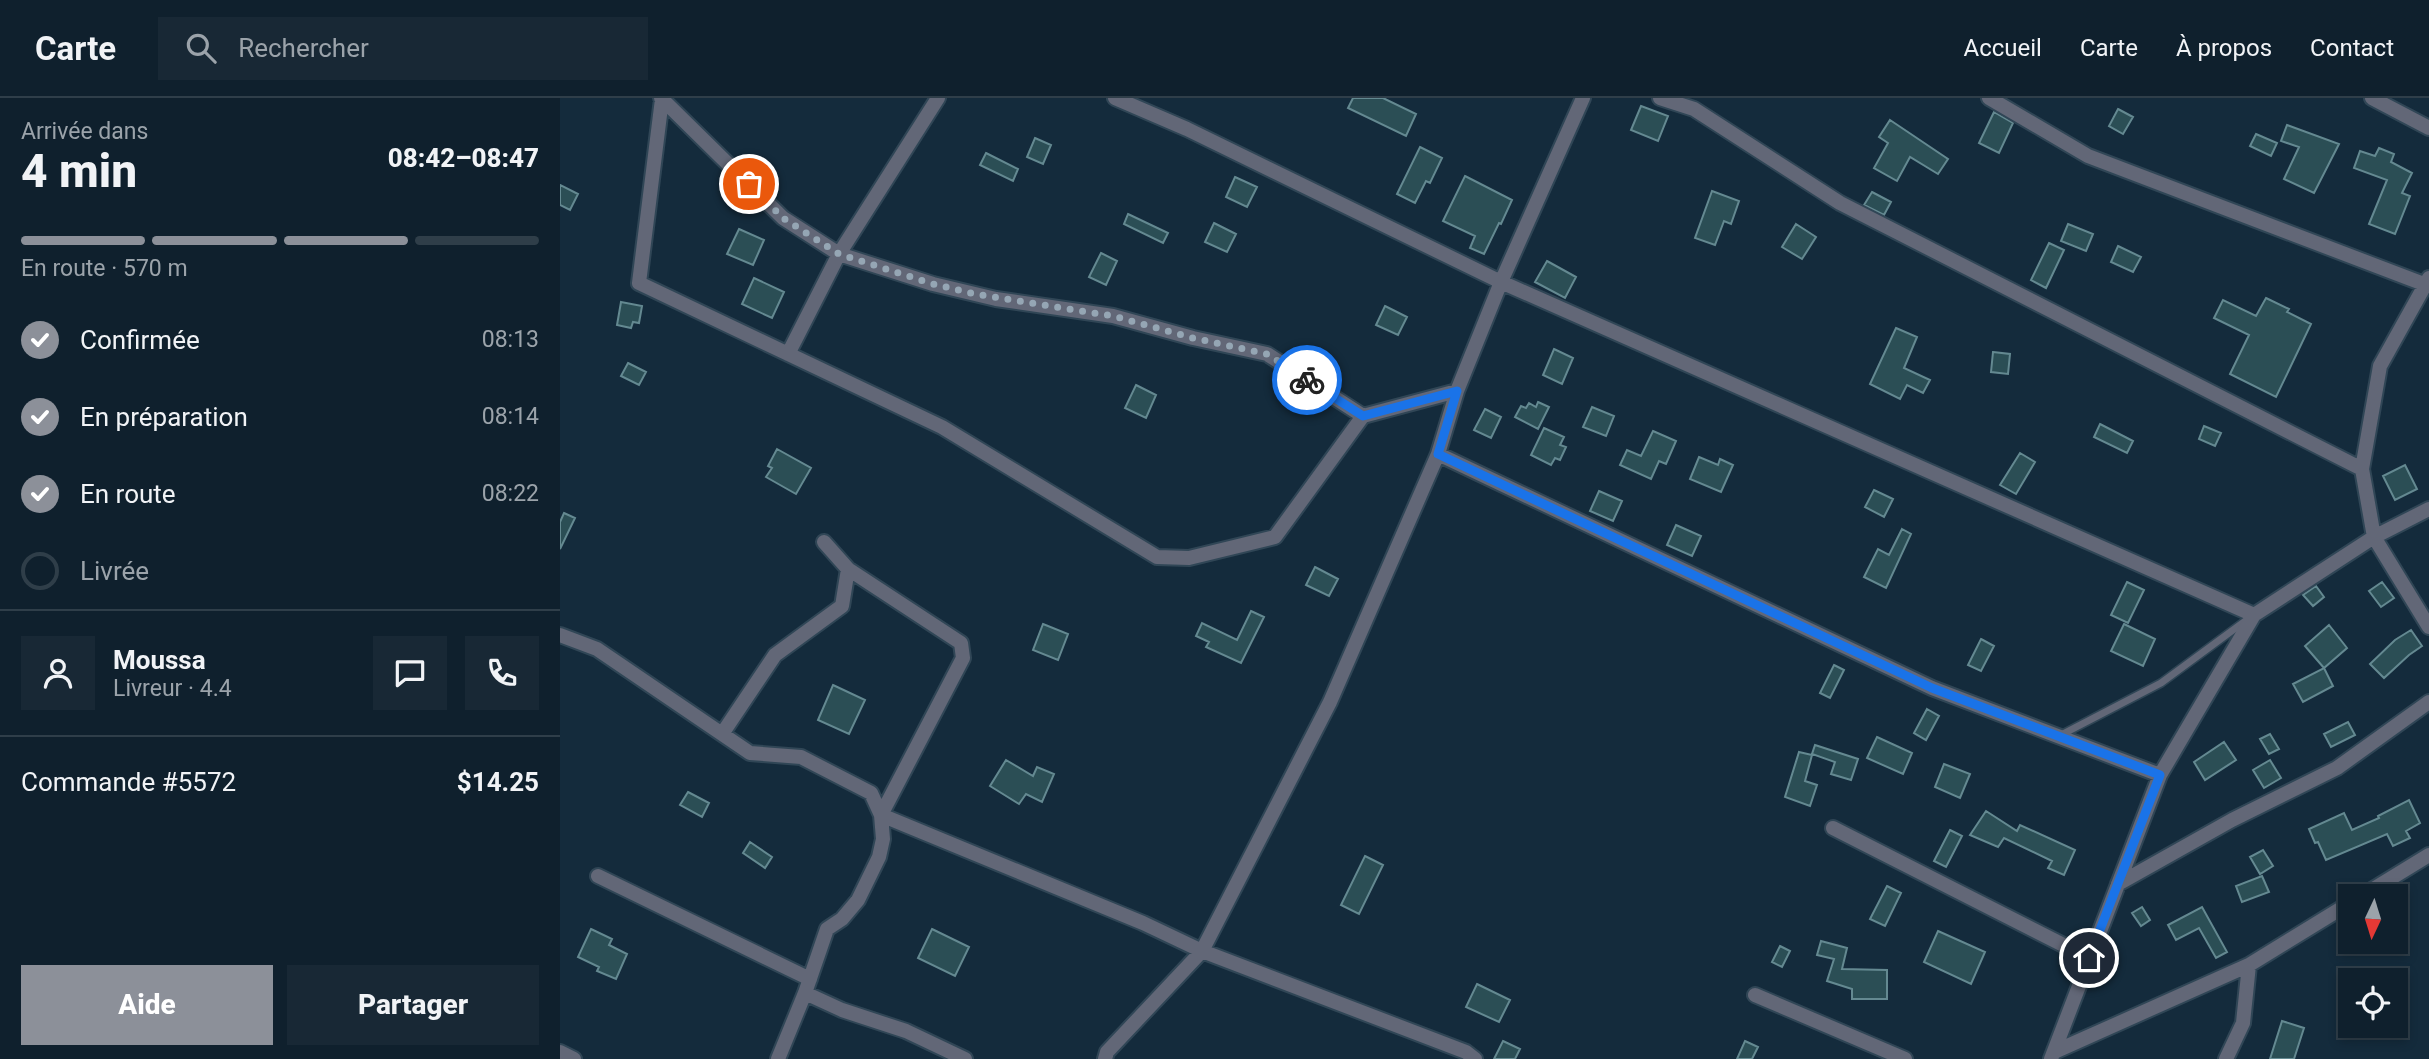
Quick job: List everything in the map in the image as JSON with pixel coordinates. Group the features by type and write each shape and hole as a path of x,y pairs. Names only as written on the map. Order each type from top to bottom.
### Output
{"street":[{"path":"788,354 839,254 937,98"},
{"path":"1115,98 1187,129 1501,282 2254,615"},
{"path":"1105,1059 1107,1052 1202,951 1330,702 1438,454 1457,391 1501,282 1583,98"},
{"path":"1660,98 1694,109 1840,203 2362,469"},
{"path":"1989,98 2088,156 2428,283 2380,366 2362,469 2374,537 2429,628"},
{"path":"2372,98 2429,128"},
{"path":"661,99 783,218 839,254 933,284 996,299 1113,316 1193,338 1267,354 1363,416"},
{"path":"661,99 639,283 942,427 1157,557 1188,558 1275,537 1363,416 1457,391"},
{"path":"1438,454 1932,688 2160,775"},
{"path":"2053,1055 2160,775 2254,615 2374,537 2429,509"},
{"path":"824,542 848,569 961,643 963,658 881,815"},
{"path":"722,734 775,655 842,606 848,569"},
{"path":"560,635 597,649 750,753 801,757 872,793 881,815 883,839 878,857 858,901 842,919 827,929 808,986 778,1059"},
{"path":"2118,884 2232,820 2337,768 2429,702"},
{"path":"881,815 1143,923 1202,951 1466,1052 1475,1059"},
{"path":"1833,828 2089,958"},
{"path":"2382,884 2429,855"},
{"path":"598,876 808,986 842,1010 906,1031 965,1059"},
{"path":"2053,1055 2249,965 2338,911"},
{"path":"2226,1059 2243,1023 2249,965"},
{"path":"1755,995 1905,1059"},
{"path":"560,1052 574,1059"}],"lane":[{"path":"2058,736 2161,683 2254,615"}],"building":[{"path":"1353,98 1383,98 1416,114 1406,136 1348,108"},
{"path":"1641,106 1668,116 1658,141 1631,130"},
{"path":"2118,109 2133,117 2123,134 2109,126"},
{"path":"1994,112 2013,123 1999,153 1979,143"},
{"path":"1890,120 1948,159 1938,174 1910,157 1897,181 1874,168 1888,143 1879,137"},
{"path":"2287,125 2339,144 2314,193 2284,179 2299,147 2281,141"},
{"path":"2256,134 2277,143 2271,156 2250,146"},
{"path":"1035,138 1051,145 1043,164 1027,157"},
{"path":"1420,147 1442,158 1430,183 1426,181 1415,203 1397,194"},
{"path":"2379,148 2394,154 2391,162 2412,173 2402,193 2410,196 2395,234 2369,224 2387,180 2354,168 2360,151 2375,156"},
{"path":"986,153 1018,169 1013,181 980,165"},
{"path":"1465,176 1512,200 1484,254 1470,248 1475,236 1443,221"},
{"path":"1235,177 1257,187 1247,207 1226,197"},
{"path":"560,185 578,194 570,210 560,205"},
{"path":"1712,191 1739,201 1731,224 1724,221 1715,245 1695,238"},
{"path":"1872,192 1891,202 1884,215 1864,205"},
{"path":"1128,214 1168,233 1163,243 1124,224"},
{"path":"1214,223 1236,234 1227,252 1205,242"},
{"path":"1796,224 1816,237 1802,259 1782,247"},
{"path":"2068,224 2093,234 2086,251 2061,241"},
{"path":"739,229 764,240 753,265 727,254"},
{"path":"2049,243 2064,250 2046,288 2031,280"},
{"path":"2118,246 2141,257 2133,272 2111,262"},
{"path":"1101,253 1117,261 1106,285 1089,277"},
{"path":"1547,261 1576,277 1565,298 1535,282"},
{"path":"754,278 784,292 772,318 742,304"},
{"path":"2266,298 2311,324 2276,397 2230,374 2249,335 2214,318 2223,300 2256,316"},
{"path":"621,302 642,306 639,323 633,322 631,328 617,325"},
{"path":"1385,306 1407,317 1398,335 1376,325"},
{"path":"1896,328 1917,337 1904,368 1930,380 1923,393 1907,385 1900,399 1870,384"},
{"path":"1554,349 1573,358 1562,384 1543,375"},
{"path":"1993,352 2010,354 2008,374 1991,372"},
{"path":"628,363 646,372 639,385 621,376"},
{"path":"1136,385 1156,395 1146,418 1125,408"},
{"path":"1538,402 1549,407 1538,429 1515,417 1521,406 1526,408 1529,403 1536,407"},
{"path":"1592,407 1614,416 1606,436 1583,427"},
{"path":"1485,409 1501,417 1491,438 1474,430"},
{"path":"2100,424 2133,441 2127,453 2094,437"},
{"path":"2204,426 2221,433 2215,446 2199,439"},
{"path":"1544,428 1564,437 1560,445 1566,447 1560,460 1555,458 1551,465 1531,455"},
{"path":"1653,431 1676,441 1666,464 1659,461 1651,479 1620,465 1627,450 1641,456"},
{"path":"777,449 811,468 796,494 766,477 772,468 768,466"},
{"path":"2020,453 2035,462 2016,494 2000,485"},
{"path":"1699,457 1718,465 1720,459 1733,465 1721,492 1690,479"},
{"path":"2405,465 2417,489 2395,500 2383,476"},
{"path":"1874,490 1893,499 1884,517 1865,507"},
{"path":"1599,491 1622,501 1613,521 1590,511"},
{"path":"564,513 575,518 560,549 560,522"},
{"path":"1676,525 1701,536 1692,556 1667,545"},
{"path":"1902,529 1911,534 1886,588 1864,577 1878,549 1889,555"},
{"path":"1315,567 1338,579 1329,596 1306,585"},
{"path":"2127,582 2144,590 2128,623 2111,615"},
{"path":"2382,582 2394,598 2381,607 2369,591"},
{"path":"2316,586 2324,597 2313,606 2303,595"},
{"path":"1251,611 1264,617 1241,663 1206,647 1209,642 1196,636 1202,623 1237,640"},
{"path":"1043,624 1068,634 1058,660 1033,650"},
{"path":"2124,624 2155,639 2143,666 2111,651"},
{"path":"2329,625 2347,648 2324,668 2305,646"},
{"path":"2411,630 2422,646 2384,678 2370,664 2395,640"},
{"path":"1981,639 1994,646 1981,671 1968,665"},
{"path":"1834,665 1844,670 1830,698 1820,693"},
{"path":"2324,668 2333,686 2303,702 2293,684"},
{"path":"833,685 865,700 849,734 818,720"},
{"path":"1927,709 1939,716 1926,740 1914,733"},
{"path":"2348,722 2355,735 2331,747 2324,734"},
{"path":"2270,734 2279,749 2269,754 2260,739"},
{"path":"1877,737 1912,753 1903,774 1867,758"},
{"path":"2224,742 2236,760 2205,780 2194,762"},
{"path":"1815,745 1858,759 1851,780 1831,774 1835,762 1812,754"},
{"path":"1799,752 1812,755 1805,781 1817,785 1810,806 1785,797"},
{"path":"1006,760 1033,776 1037,767 1054,774 1042,802 1026,794 1019,804 990,786"},
{"path":"2270,760 2281,778 2264,788 2253,770"},
{"path":"1944,764 1970,774 1960,798 1935,787"},
{"path":"688,792 709,803 702,817 680,805"},
{"path":"2409,800 2420,823 2406,831 2410,838 2393,846 2387,834 2326,860 2309,829 2344,813 2352,830"},
{"path":"1986,811 2017,831 2020,825 2075,850 2064,875 2048,868 2052,861 2004,838 1998,847 1970,835"},
{"path":"1950,830 1962,836 1946,867 1934,861"},
{"path":"750,842 772,857 765,868 743,853"},
{"path":"2263,850 2273,866 2260,874 2250,857"},
{"path":"1365,856 1383,865 1359,914 1341,905"},
{"path":"2262,876 2269,892 2242,902 2236,886"},
{"path":"1887,886 1901,893 1885,926 1870,919"},
{"path":"2142,907 2150,920 2141,926 2132,913"},
{"path":"2202,907 2227,952 2216,958 2199,928 2176,940 2168,925"},
{"path":"591,929 612,939 609,945 627,954 616,979 597,971 599,967 578,957"},
{"path":"932,929 969,947 955,976 918,958"},
{"path":"1938,931 1985,952 1971,984 1924,962"},
{"path":"1821,941 1847,948 1842,969 1887,970 1887,999 1852,999 1852,989 1827,981 1834,959 1817,955"},
{"path":"1780,946 1790,951 1782,967 1772,962"},
{"path":"1477,984 1510,1000 1499,1022 1466,1007"},
{"path":"2282,1021 2304,1028 2294,1059 2270,1059"},
{"path":"1503,1041 1520,1049 1515,1059 1494,1059"},
{"path":"1745,1041 1758,1047 1752,1059 1737,1059"}],"way so far":[{"path":"749,184 783,218 839,254 933,284 996,299 1113,316 1193,338 1267,354 1307,380"}],"route":[{"path":"1307,380 1363,416 1457,391 1438,454 1932,688 2160,775 2089,958"}]}
